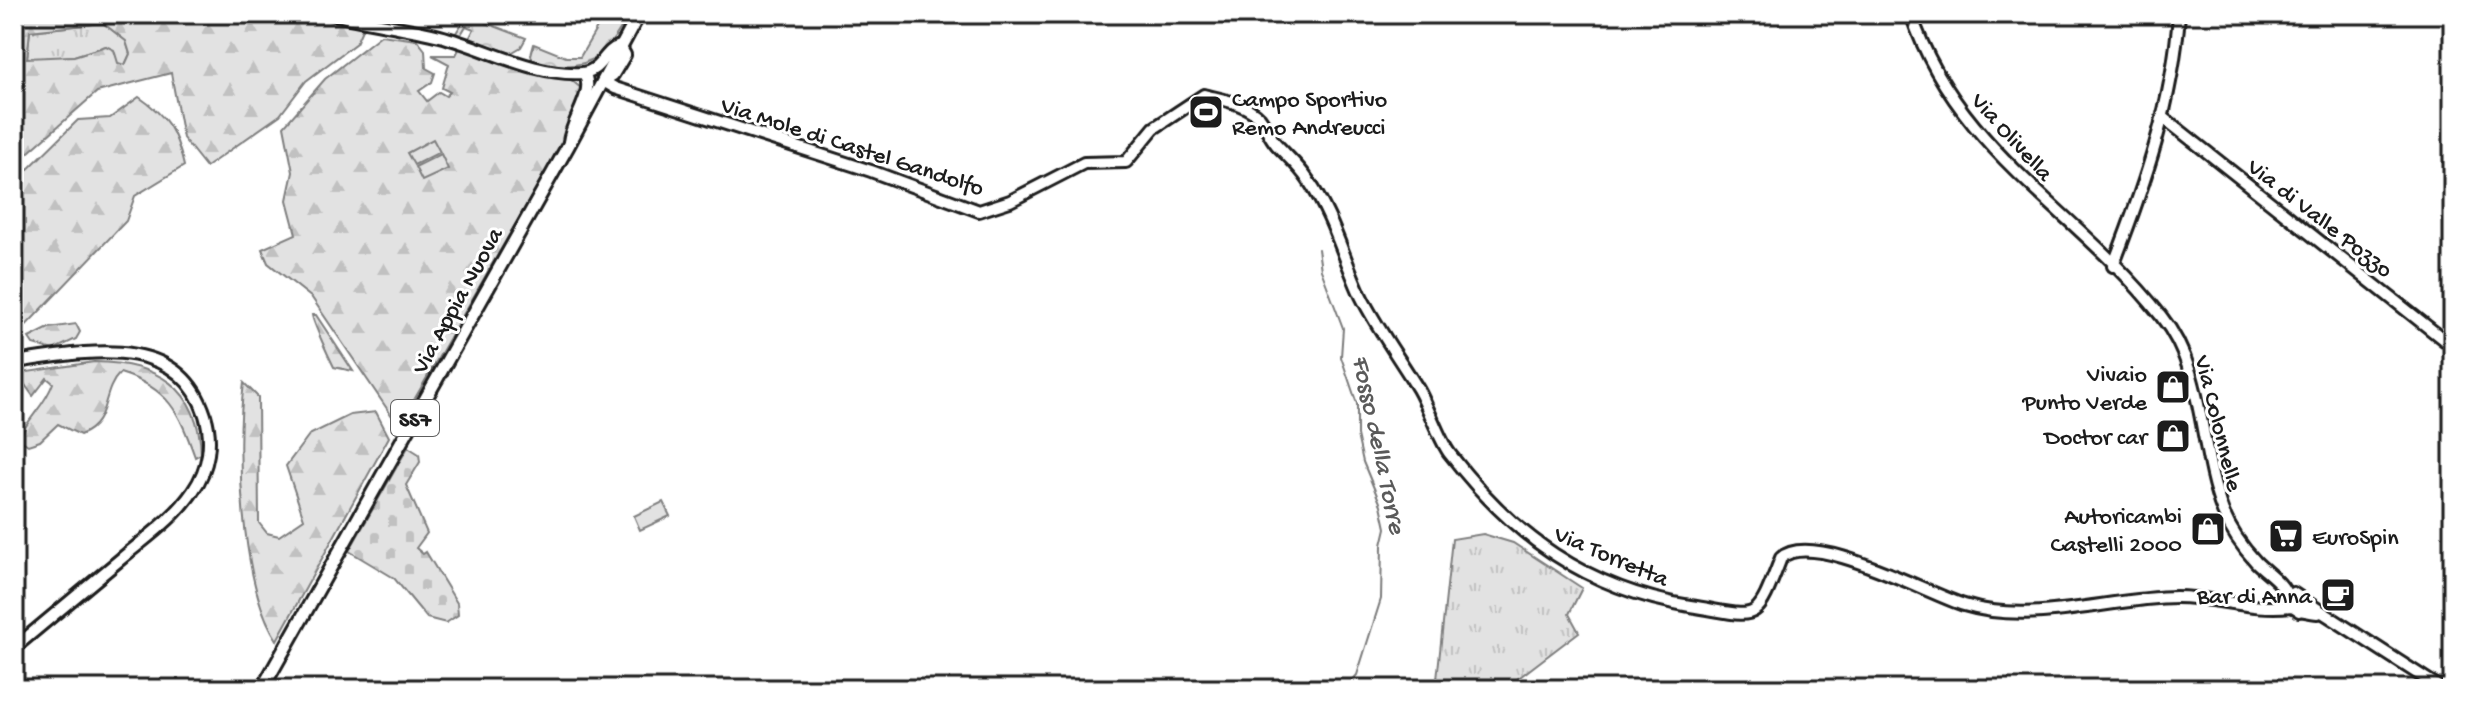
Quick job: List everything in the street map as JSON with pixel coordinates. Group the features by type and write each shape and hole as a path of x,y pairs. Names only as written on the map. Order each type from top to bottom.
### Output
{"main road":[{"name":"Via Appia Nuova","path":"262,689 639,14"}],"street":[{"path":"332,14 435,35 530,66 581,73 598,67 615,47 622,46"},
{"name":"Via Olivella","path":"1911,14 1933,67 1965,118 2007,165 2113,266"},
{"path":"2113,266 2140,196 2164,118 2179,14"},
{"path":"568,146 572,125 588,87 581,73"},
{"name":"Via Mole di Castel Gandolfo","path":"603,81 620,90 871,171 981,211 1010,201 1084,163 1126,162 1152,129 1204,95"},
{"name":"Via Torretta","path":"1204,95 1256,115 1274,142 1306,176 1332,222 1366,305 1431,412 1447,452 1525,535 1577,568 1657,600 1736,614 1750,614 1760,609 1781,558 1793,552 1848,557 1952,601 1991,610 2048,610 2180,597 2265,607 2294,600"},
{"name":"Via di Valle Pozzo","path":"2164,118 2453,347"},
{"name":"Via Colonnelle","path":"2113,266 2153,306 2175,338 2190,373 2214,484 2227,522 2245,549 2294,600 2442,689"},
{"path":"14,362 108,352 156,359 175,370 191,386 202,407 210,443 200,481 177,510 14,648"}],"green space":[{"path":"14,14 318,14 325,19 364,25 356,43 306,81 280,115 206,167 183,138 171,73 97,92 21,159 14,155","holes":["103,23 126,41 130,54 125,65 118,63 114,50 106,46 74,56 27,58 30,31"]},
{"path":"468,14 491,14 486,23 526,38 521,47 511,53 469,39 474,29 466,26 460,36 454,36"},
{"path":"605,14 626,14 627,18 599,55 590,61 567,66 534,65 531,55 534,44 566,57 580,57"},
{"path":"103,23 126,41 130,54 125,65 118,64 106,46 74,56 27,59 30,31"},
{"path":"381,35 417,40 425,50 426,68 435,73 432,82 419,91 427,101 439,92 446,96 450,92 442,88 449,64 432,55 456,55 460,47 528,71 570,79 582,89 564,140 403,419 394,419 312,298 268,263 262,249 296,234 287,200 293,172 284,126 325,79"},
{"path":"139,97 157,111 169,126 178,143 184,166 135,196 126,221 14,338 14,183 78,120 110,118"},
{"path":"433,139 440,152 414,165 407,153"},
{"path":"441,154 448,169 422,181 415,167"},
{"path":"312,315 316,315 353,371 334,367"},
{"path":"76,324 80,332 76,339 53,350 33,344 29,338 49,328"},
{"path":"94,362 137,367 170,383 183,395 192,411 201,454 195,457 177,415 161,394 137,379 120,373 97,423 90,430 80,435 58,424 40,441 28,445 19,439 53,383 47,378 33,396 23,382 14,387 14,374"},
{"path":"244,383 258,397 259,523 267,533 279,536 304,519 286,466 309,435 350,415 376,412 389,437 277,640 255,586 248,552 240,443"},
{"path":"408,447 419,454 420,462 406,485 427,533 416,548 423,554 426,552 457,603 458,615 446,623 427,618 394,578 349,551"},
{"path":"663,502 670,516 640,530 634,516"},
{"path":"1483,534 1513,543 1582,588 1569,614 1579,632 1504,689 1436,689 1452,539"}],"waterway":[{"name":"Fosso della Torre","path":"1318,249 1321,270 1343,328 1341,357 1357,404 1357,435 1363,462 1381,505 1386,528 1382,545 1381,599 1357,675 1345,689"}],"place":[{"name":"Campo Sportivo Remo Andreucci","path":"1206,112"},
{"name":"Vivaio Punto Verde","path":"2173,387"},
{"name":"Doctor car","path":"2173,436"},
{"name":"Autoricambi Castelli 2000","path":"2208,529"},
{"name":"EuroSpin","path":"2286,536"},
{"name":"Bar di Anna","path":"2338,595"}]}
